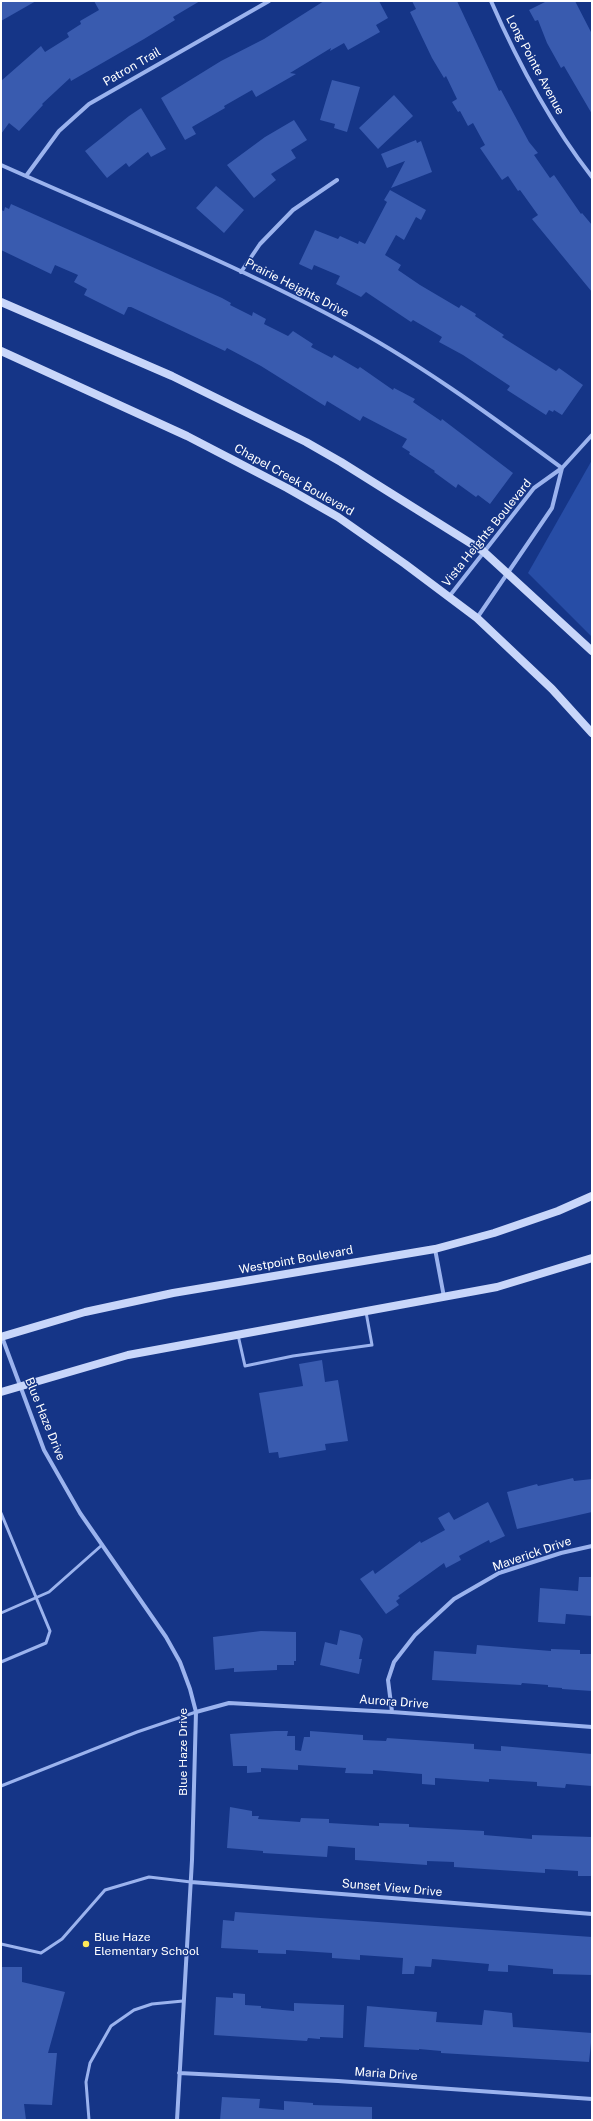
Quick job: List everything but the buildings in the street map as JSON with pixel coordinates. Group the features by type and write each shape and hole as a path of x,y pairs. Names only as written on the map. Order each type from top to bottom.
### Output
{"main road":[{"path":"1,302 172,376 306,442 483,551 592,651"},
{"name":"Chapel Creek Boulevard","path":"1,351 187,436 287,488 338,517 405,564 448,598 477,618 552,689 592,733"},
{"name":"Westpoint Boulevard","path":"2,1337 85,1312 173,1293 435,1249 494,1233 558,1211 592,1196"},
{"path":"1,1392 128,1355 497,1287 592,1258"}],"street":[{"name":"Patron Trail","path":"26,176 59,131 89,104 269,1"},
{"name":"Long Pointe Avenue","path":"491,1 507,36 544,107 592,177"},
{"name":"Prairie Heights Drive","path":"1,164 241,272 338,319 435,377 562,468"},
{"path":"241,272 260,244 293,210 337,180"},
{"name":"Vista Heights Boulevard","path":"448,598 483,551 534,488 562,468 592,434"},
{"name":"Vista Heights Boulevard","path":"477,618 552,508 562,468"},
{"path":"435,1249 444,1297"},
{"name":"Blue Haze Drive","path":"2,1337 44,1450 80,1513 166,1637 190,1689 196,1712 191,1882 177,2120"},
{"name":"Maverick Drive","path":"392,1712 388,1680 394,1662 415,1635 454,1599 499,1573 561,1553 592,1546"},
{"name":"Aurora Drive","path":"196,1712 229,1703 392,1712 592,1727"},
{"name":"Sunset View Drive","path":"191,1882 592,1914"},
{"name":"Maria Drive","path":"179,2073 338,2081 592,2099"}],"lane":[{"path":"238,1335 245,1366 293,1356 372,1344 366,1312"},
{"path":"1,1513 50,1631 46,1642 1,1662"},
{"path":"1,1613 49,1592 102,1545"},
{"path":"1,1786 137,1732 196,1712"},
{"path":"1,1944 41,1953 62,1939 105,1890 150,1877 191,1882"},
{"path":"89,2120 86,2082 90,2063 111,2026 134,2010 152,2004 183,2001"}],"shaded area":[{"path":"592,460 592,637 528,573"}],"place":[{"name":"Blue Haze Elementary School","path":"86,1944"}]}
